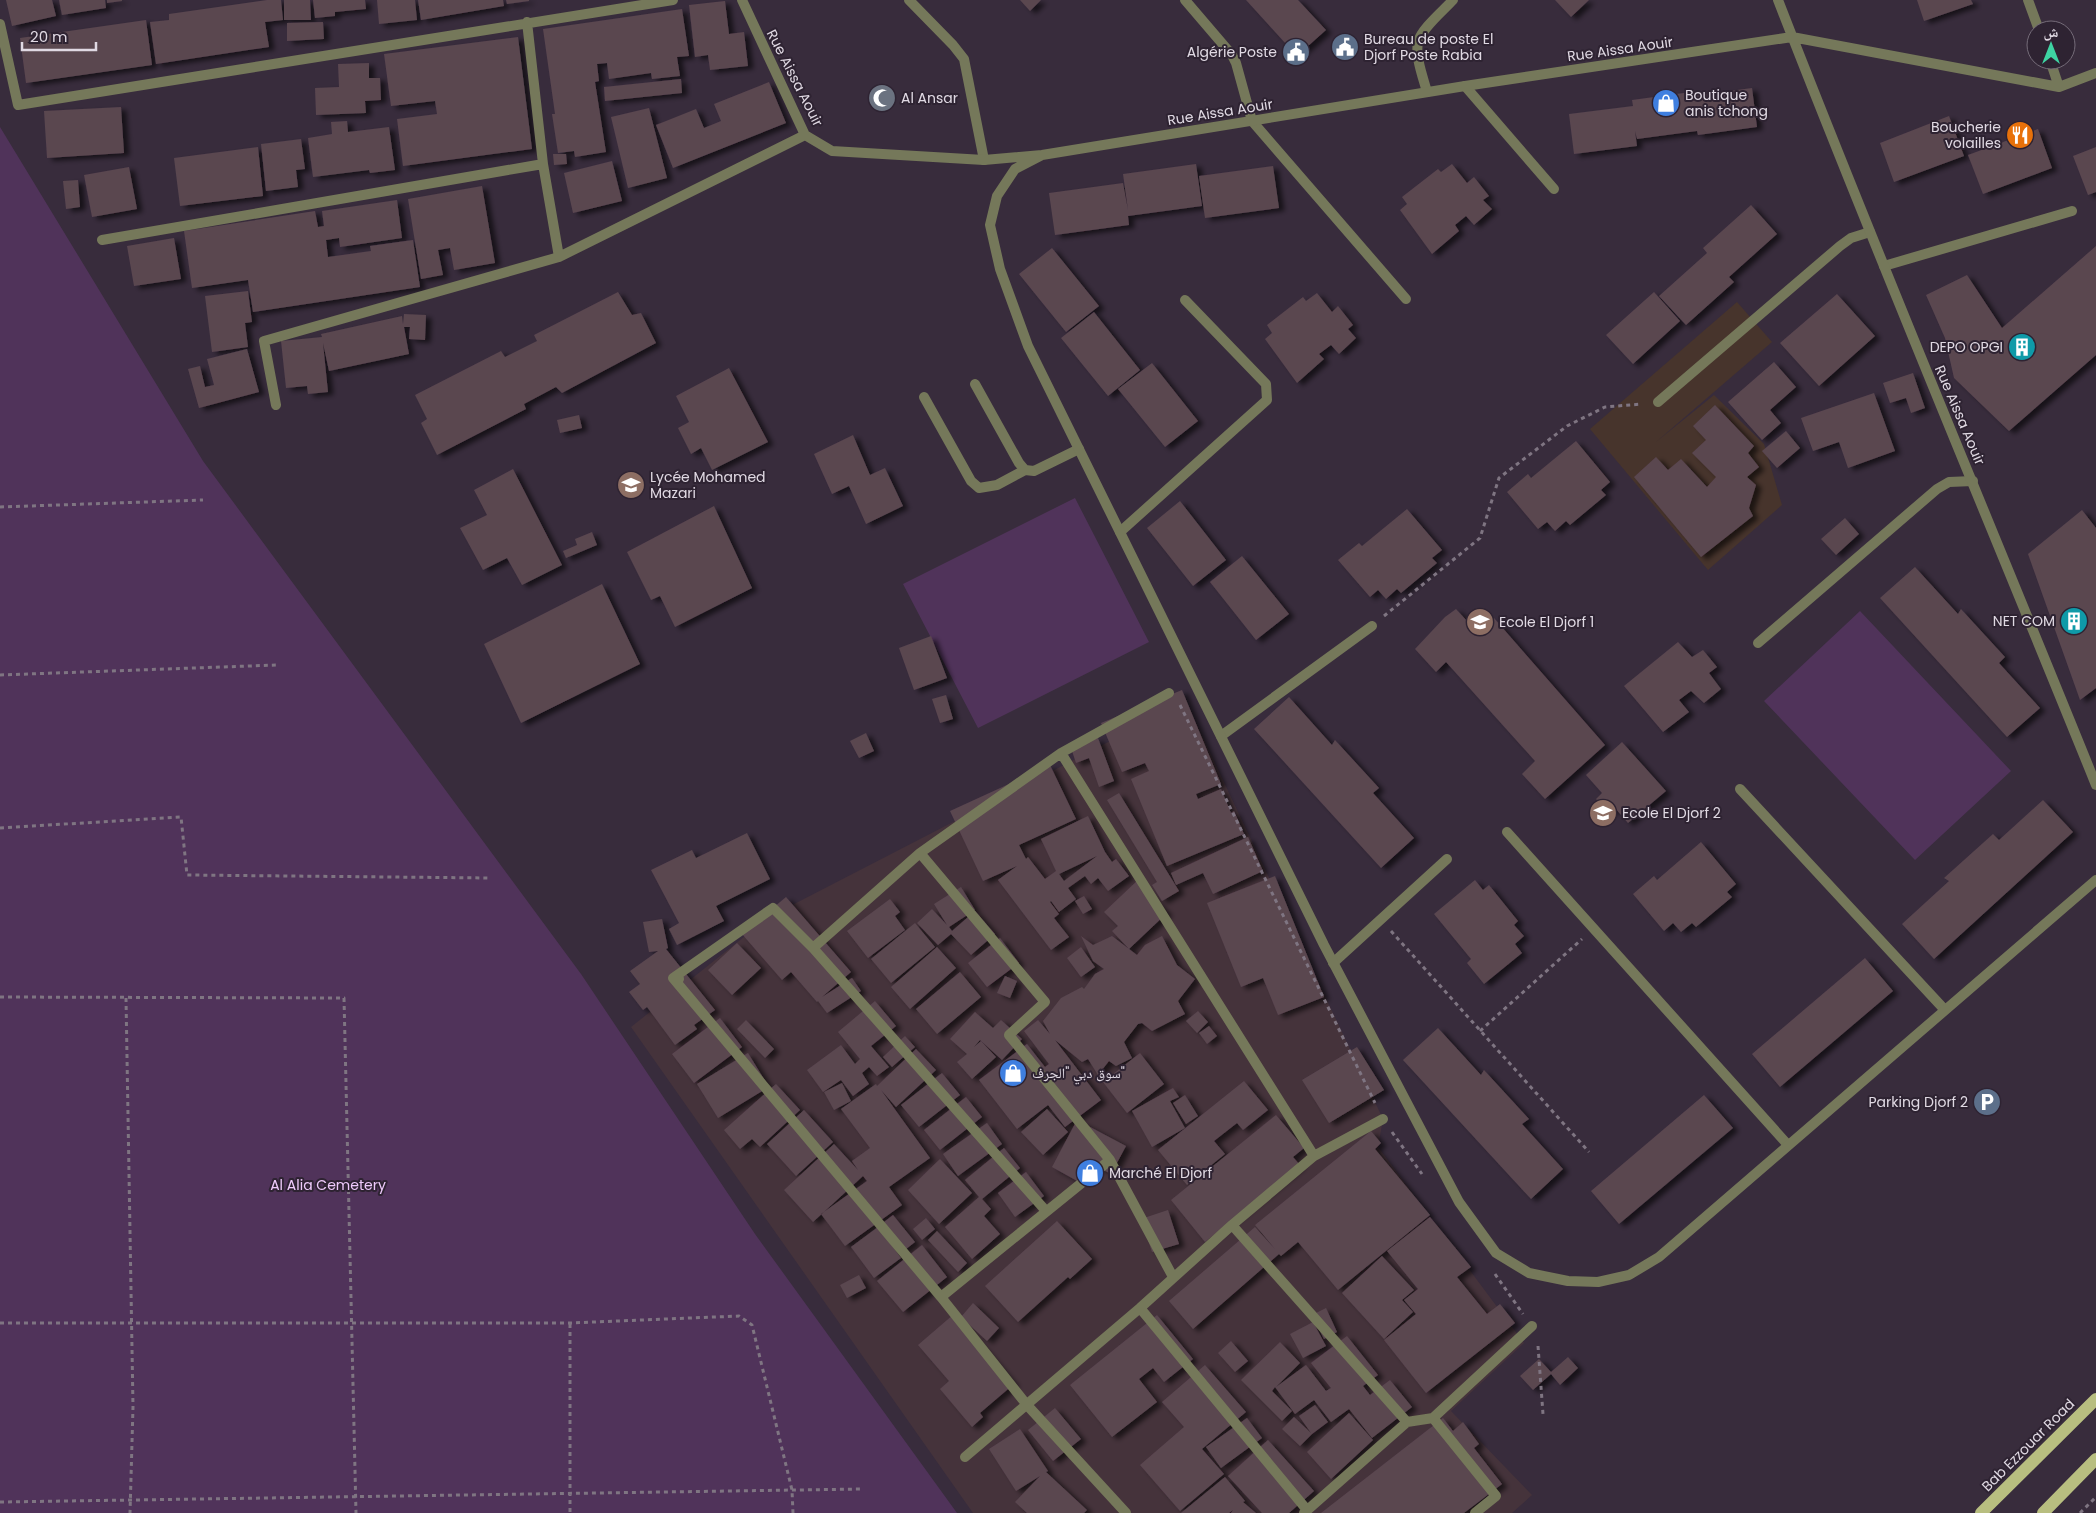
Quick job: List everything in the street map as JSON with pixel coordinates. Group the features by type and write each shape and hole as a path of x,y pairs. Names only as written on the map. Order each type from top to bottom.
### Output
{"main road":[{"name":"Bab Ezzouar Road","path":"1981,1513 2096,1399"},
{"path":"2043,1513 2096,1459"}],"street":[{"path":"0,24 18,105 673,0"},
{"name":"Rue Aissa Aouir","path":"742,0 805,135 832,151 984,160 1042,155 1465,86 1792,38 2096,785"},
{"path":"909,0 954,45 964,60 984,160"},
{"path":"1185,0 1232,55 1236,63 1252,121 1406,299"},
{"path":"1427,92 1418,52 1418,41 1423,31 1453,0"},
{"path":"1778,0 1792,38 2059,87 2096,73"},
{"path":"2028,0 2035,20"},
{"path":"527,22 542,164 559,257"},
{"path":"2053,70 2059,87"},
{"path":"1465,86 1554,189"},
{"path":"276,405 264,340 559,257 805,135"},
{"path":"1042,155 1015,169 997,196 990,225 1000,269 1028,346 1333,963 1459,1202 1496,1253 1529,1273 1568,1281 1598,1282 1629,1275 1660,1257 1944,1009 2096,880"},
{"path":"102,240 542,164"},
{"path":"1884,266 2072,211"},
{"path":"1658,402 1840,246 1851,238 1870,232"},
{"path":"1120,532 1267,400 1266,384 1185,300"},
{"path":"975,384 1019,463 1025,470"},
{"path":"924,397 971,482 979,488 997,485 1025,470 1034,471 1079,449"},
{"path":"1758,643 1937,489 1949,482 1973,481"},
{"path":"1221,736 1372,626"},
{"path":"813,948 920,853 1061,753 1169,693"},
{"path":"1061,753 1314,1156"},
{"path":"1740,789 1944,1009"},
{"path":"1507,832 1788,1145"},
{"path":"920,853 1045,1002 1008,1035 1110,1160 1173,1277"},
{"path":"1333,963 1447,859"},
{"path":"1046,1211 813,948 773,908 676,979 941,1297 1027,1405 1126,1513"},
{"path":"965,1458 1314,1156 1383,1119"},
{"path":"941,1297 1110,1160"},
{"path":"1232,1225 1407,1422"},
{"path":"1140,1308 1305,1512 1407,1422 1433,1418 1532,1326"},
{"path":"1433,1418 1496,1496 1475,1513"}],"path":[{"path":"1372,626 1480,538 1500,478 1514,466 1567,426 1605,407 1658,402"},
{"path":"0,507 204,500"},
{"path":"0,675 277,665"},
{"path":"0,828 181,817 187,875 491,878"},
{"path":"1381,920 1589,1152"},
{"path":"1480,1031 1594,928"},
{"path":"0,997 344,998 356,1513"},
{"path":"126,998 133,1406 130,1513"},
{"path":"0,1323 570,1324 739,1316 752,1326 792,1490 793,1513"},
{"path":"570,1324 570,1513"},
{"path":"0,1502 862,1489"},
{"path":"2080,1513 2096,1497"}],"shaded area":[{"path":"1737,302 1772,342 1656,442 1714,395 1764,444 1782,505 1708,570 1590,429"},
{"name":"سوق دبي \"الجرف\"","path":"1186,702 1383,1119 1378,1147 1524,1343 1451,1411 1532,1495 1512,1513 973,1513 631,1027 769,917"}],"green space":[{"name":"Al Alia Cemetery","path":"0,127 203,461 581,974 755,1234 957,1513 0,1513"},
{"path":"1075,498 1149,642 978,728 903,584"},
{"path":"1860,611 2011,771 1915,860 1764,701"}],"building":[{"path":"6,0 52,0 56,16 12,26"},
{"path":"59,0 105,0 106,8 62,15"},
{"path":"107,0 122,0 122,1 107,3"},
{"path":"267,0 281,0 283,20 265,22 269,47 156,64 150,22 169,20 169,14"},
{"path":"284,0 310,0 311,20 284,20"},
{"path":"313,0 365,0 366,9 335,12 335,16 315,18"},
{"path":"377,0 415,0 417,20 379,24"},
{"path":"418,0 503,0 504,6 421,20"},
{"path":"506,0 529,0 529,1 507,4"},
{"path":"1020,0 1041,0 1030,11"},
{"path":"1246,0 1298,0 1326,30 1297,56"},
{"path":"1555,0 1589,0 1571,17"},
{"path":"1917,0 1971,0 1973,4 1924,21"},
{"path":"725,1 729,34 744,32 748,66 710,70 708,55 695,57 689,5"},
{"path":"682,9 689,56 677,57 680,76 652,79 651,73 609,79 607,63 597,64 599,81 595,82 606,152 575,157 574,151 558,153 552,114 555,114 543,29"},
{"path":"146,20 152,65 26,83 20,38"},
{"path":"323,22 324,39 287,41 287,23"},
{"path":"518,37 532,149 403,166 397,119 437,114 435,101 391,106 384,54"},
{"path":"369,63 369,78 380,78 381,100 365,101 366,113 316,115 315,88 339,87 338,64"},
{"path":"681,79 682,93 605,101 604,87"},
{"path":"769,82 786,123 673,168 656,125 696,109 704,128 721,121 714,104"},
{"path":"1752,88 1757,127 1698,135 1697,131 1637,139 1635,131 1637,146 1574,154 1569,114 1633,106 1632,100 1691,92 1692,96"},
{"path":"121,107 124,153 47,158 44,111"},
{"path":"649,108 667,178 628,188 611,117"},
{"path":"1949,116 1964,156 1894,182 1880,143"},
{"path":"347,121 348,132 389,127 395,170 370,173 369,170 313,177 308,138 332,134 331,122"},
{"path":"2038,129 2052,168 1983,194 1968,155"},
{"path":"301,139 305,169 296,170 298,187 266,191 261,144"},
{"path":"258,147 263,196 180,206 174,158"},
{"path":"2096,147 2096,192 2088,195 2073,156"},
{"path":"553,154 566,154 567,164 554,165"},
{"path":"612,161 622,201 573,213 564,173"},
{"path":"1196,164 1202,206 1128,216 1129,225 1055,235 1049,193 1123,183 1128,210 1123,174"},
{"path":"1452,164 1467,183 1474,177 1489,196 1483,200 1492,209 1474,225 1466,216 1455,225 1459,231 1432,254 1400,210 1407,204 1402,197 1438,169 1441,172"},
{"path":"1273,166 1279,208 1205,218 1199,176"},
{"path":"129,167 137,209 92,217 84,175"},
{"path":"78,180 80,207 66,209 63,181"},
{"path":"482,186 495,263 454,270 450,248 438,250 443,275 421,279 408,199"},
{"path":"397,200 402,238 340,247 339,238 326,240 328,257 371,251 370,246 413,240 420,287 253,312 248,280 192,288 184,231 315,211 318,227 324,226 322,211"},
{"path":"1751,205 1777,234 1729,277 1734,282 1686,325 1659,296 1707,253 1703,248"},
{"path":"174,238 181,279 134,286 127,246"},
{"name":"DEPO OPGI","path":"2096,246 2096,355 2009,431 1954,378 1945,338 1926,295 1967,275 2002,328"},
{"path":"1052,248 1099,306 1066,332 1019,274"},
{"path":"248,291 252,322 245,323 248,347 212,352 205,296"},
{"path":"618,292 632,315 641,313 656,343 562,393 556,387 524,404 526,409 437,455 421,423 427,419 415,395 501,351 505,357 537,341 534,335"},
{"path":"1654,292 1680,321 1633,364 1606,335"},
{"path":"1317,293 1332,312 1338,306 1353,325 1348,329 1356,338 1339,354 1331,345 1319,354 1324,359 1297,383 1265,339 1272,333 1267,325 1303,297 1306,301"},
{"path":"1837,294 1875,336 1819,386 1780,343"},
{"path":"1094,312 1140,370 1108,396 1061,338"},
{"path":"404,314 426,315 425,340 409,339 410,327 404,327 409,354 329,371 323,343 328,392 308,394 307,386 286,388 281,341 322,337 321,334 402,316 403,324"},
{"path":"247,349 259,392 199,408 188,369 200,366 205,387 214,385 207,359"},
{"path":"1774,362 1796,387 1770,410 1781,423 1762,440 1728,402"},
{"path":"1152,363 1198,421 1165,447 1118,389"},
{"path":"729,368 768,442 712,470 701,448 691,454 678,428 689,422 676,396"},
{"path":"1913,373 1925,408 1911,413 1906,398 1890,403 1883,383"},
{"path":"1874,393 1895,451 1848,468 1839,442 1813,451 1801,418"},
{"path":"1715,405 1754,446 1748,453 1759,467 1747,477 1756,485 1749,508 1753,516 1701,557 1634,477 1656,457 1668,470 1681,459 1707,487 1716,477 1692,453 1706,440 1693,426"},
{"path":"579,415 582,428 560,433 557,420"},
{"path":"1786,431 1800,448 1777,468 1762,451"},
{"path":"853,435 870,475 885,468 903,506 866,524 849,486 832,494 814,454"},
{"path":"1576,441 1610,482 1601,490 1606,495 1570,525 1566,521 1555,531 1547,522 1538,529 1507,492 1528,474 1531,478"},
{"path":"513,469 562,565 522,585 507,558 483,570 460,528 487,515 474,490"},
{"path":"1180,501 1226,560 1193,586 1147,528"},
{"path":"714,506 752,588 675,627 660,596 651,600 627,552"},
{"path":"1407,509 1442,550 1432,558 1437,563 1401,593 1397,589 1386,599 1378,590 1370,597 1338,560 1359,543 1362,546"},
{"name":"NET COM","path":"2082,510 2096,528 2096,688 2080,700 2028,554"},
{"path":"1845,518 1859,534 1836,555 1821,539"},
{"path":"592,532 597,545 566,558 563,551 577,545 575,539"},
{"path":"1242,556 1289,614 1256,640 1210,582"},
{"path":"1915,567 1958,614 1961,609 2005,657 1999,663 2040,708 2007,737 1880,598"},
{"path":"602,584 640,664 521,723 484,644"},
{"path":"1456,609 1479,634 1494,618 1605,745 1545,799 1522,774 1535,761 1446,662 1436,672 1415,649 1445,617"},
{"path":"931,636 947,678 914,690 899,648"},
{"path":"1678,642 1692,657 1703,650 1717,667 1709,673 1721,689 1704,703 1691,691 1679,700 1689,712 1663,732 1624,686"},
{"path":"1182,690 1221,784 1196,794 1198,799 1221,789 1231,813 1234,811 1244,834 1167,866 1131,779 1149,771 1145,763 1122,772 1101,723"},
{"path":"946,695 953,719 940,723 932,699"},
{"path":"1289,697 1332,745 1335,740 1379,788 1373,793 1414,838 1381,868 1254,729"},
{"path":"866,733 874,751 859,758 850,741"},
{"path":"1098,738 1114,781 1099,787 1089,758 1076,763 1071,748"},
{"path":"1622,742 1666,791 1628,823 1615,808 1609,813 1596,799 1602,793 1586,775"},
{"path":"1050,765 1076,819 1019,845 1026,859 1028,857 1045,879 1056,871 1041,839 1088,816 1105,852 1112,862 1116,859 1129,876 1108,891 1098,878 1091,884 1085,876 1068,888 1076,899 1059,912 1051,901 1059,914 1054,918 1069,937 1051,950 998,880 1017,866 983,881 950,811","holes":["1097,856 1064,881 1059,874"]},
{"path":"1119,793 1179,891 1162,901 1152,885 1157,882 1107,800"},
{"path":"2043,800 2073,832 1934,959 1902,924 1949,881 1944,878 1993,834 1999,840"},
{"path":"747,833 770,879 716,906 724,921 677,945 669,929 679,923 651,870 692,850 696,858"},
{"path":"1248,837 1263,871 1213,894 1203,873 1176,885 1171,873"},
{"path":"1701,842 1736,884 1727,892 1732,897 1696,927 1692,923 1681,932 1673,923 1664,931 1633,894 1654,876 1657,880"},
{"path":"1275,876 1324,997 1278,1015 1263,978 1241,987 1207,903"},
{"path":"1475,880 1483,890 1489,885 1518,921 1514,925 1524,936 1515,944 1522,953 1484,984 1467,963 1471,959 1434,914"},
{"path":"1137,881 1167,913 1129,949 1112,931 1118,926 1104,912"},
{"path":"961,887 975,910 949,927 952,931 975,911 995,934 971,955 951,934 938,945 917,923 932,909 947,925 934,904"},
{"path":"1084,896 1092,909 1083,914 1075,901"},
{"path":"786,897 851,972 822,997 852,978 861,991 827,1013 791,972 782,980 742,934"},
{"path":"890,899 900,912 895,916 905,930 868,958 847,931"},
{"path":"662,919 668,948 666,949 715,1010 694,1025 697,1029 675,1045 647,1007 643,1010 629,992 640,984 630,971 658,951 649,952 643,922"},
{"path":"915,923 935,947 891,983 871,959"},
{"path":"1081,936 1093,945 1112,936 1137,955 1145,945 1162,936 1177,965 1195,979 1178,1001 1185,1014 1152,1031 1142,1023 1138,1024 1124,1042 1132,1058 1116,1066 1109,1061 1098,1075 1088,1059 1082,1062 1055,1040 1101,1100 1065,1127 1048,1105 1017,1129 979,1080 1027,1044 1045,1067 1049,1064 1024,1031 1038,1020 1050,1034 1043,1021 1061,998 1082,987 1084,989 1095,974 1104,969 1093,961"},
{"path":"1000,938 1019,963 987,987 968,963"},
{"path":"737,943 761,968 732,995 708,970"},
{"path":"937,947 956,968 910,1009 891,987"},
{"path":"1081,947 1095,967 1081,977 1067,958"},
{"path":"1865,958 1893,991 1780,1087 1752,1054"},
{"path":"960,972 981,997 937,1034 916,1009"},
{"path":"1005,976 1017,981 1010,998 997,993"},
{"path":"875,1001 896,1026 871,1046 889,1067 877,1076 869,1067 862,1073 869,1084 853,1096 841,1080 823,1092 807,1070 841,1045 855,1064 860,1059 838,1032"},
{"path":"1198,1011 1208,1022 1197,1033 1186,1021"},
{"path":"975,1012 993,1028 1001,1020 1022,1039 1002,1060 980,1040 974,1047 981,1041 996,1057 972,1079 957,1062 967,1054 950,1039"},
{"path":"720,1018 742,1047 694,1083 672,1054"},
{"path":"746,1020 774,1049 765,1058 737,1029"},
{"path":"1209,1026 1217,1036 1207,1044 1199,1033"},
{"path":"1438,1028 1481,1075 1484,1070 1529,1119 1522,1124 1563,1169 1531,1199 1403,1060"},
{"path":"905,1036 915,1047 892,1067 883,1057"},
{"path":"1357,1047 1384,1090 1329,1123 1302,1080"},
{"path":"916,1049 936,1070 896,1107 881,1090 930,1158 889,1187 902,1205 845,1246 821,1214 813,1222 784,1190 834,1144 858,1170 852,1161 870,1148 841,1109 876,1084 877,1086","holes":["863,1176 867,1181 824,1212"]},
{"path":"748,1053 769,1087 718,1118 697,1084"},
{"path":"1140,1053 1164,1084 1127,1113 1103,1082"},
{"path":"942,1073 960,1095 919,1127 901,1105"},
{"path":"1244,1081 1268,1110 1243,1130 1237,1123 1214,1141 1225,1154 1187,1185 1158,1150"},
{"path":"842,1083 851,1101 834,1110 824,1092"},
{"path":"776,1084 800,1110 760,1147 752,1139 740,1149 724,1130"},
{"path":"1173,1088 1179,1097 1170,1101 1185,1128 1152,1147 1132,1111"},
{"path":"1185,1095 1198,1116 1186,1124 1173,1103"},
{"path":"1704,1095 1733,1128 1619,1224 1591,1191"},
{"path":"966,1097 982,1117 940,1150 924,1130"},
{"path":"1047,1109 1068,1132 1043,1155 1021,1132"},
{"path":"804,1110 833,1142 796,1176 767,1144"},
{"path":"1276,1115 1304,1148 1293,1157 1300,1165 1205,1242 1171,1200"},
{"path":"1077,1120 1126,1146 1111,1174 1090,1163 1079,1182 1052,1167"},
{"path":"987,1123 1002,1144 958,1176 943,1154"},
{"path":"1371,1131 1381,1143 1375,1149 1430,1215 1338,1290 1298,1242 1281,1256 1279,1254 1193,1329 1169,1301 1255,1227 1275,1249 1255,1225"},
{"path":"1004,1148 1020,1168 982,1199 991,1209 984,1216 1000,1234 972,1259 945,1227 979,1197 965,1180"},
{"path":"940,1159 972,1193 939,1224 908,1190"},
{"path":"1026,1172 1044,1196 1015,1217 998,1193"},
{"path":"1168,1210 1179,1244 1152,1252 1141,1219"},
{"path":"893,1215 915,1242 901,1253 879,1226"},
{"path":"1430,1217 1471,1267 1457,1277 1487,1314 1500,1304 1515,1323 1426,1393 1384,1340 1416,1314 1404,1300 1418,1289 1387,1251"},
{"path":"926,1218 935,1229 922,1240 913,1229"},
{"path":"1057,1221 1092,1259 1070,1279 1068,1277 1018,1322 985,1286"},
{"path":"878,1227 901,1258 874,1278 851,1247"},
{"path":"937,1231 967,1263 958,1272 928,1240"},
{"path":"922,1245 947,1277 903,1312 877,1281"},
{"path":"1382,1256 1414,1290 1402,1300 1413,1312 1384,1339 1342,1293"},
{"path":"859,1275 866,1288 847,1298 840,1285"},
{"path":"973,1303 999,1328 987,1341 961,1317"},
{"path":"1326,1308 1337,1332 1324,1339 1312,1315"},
{"path":"954,1314 1014,1384 980,1413 983,1417 972,1427 940,1389 949,1381 918,1345"},
{"path":"1157,1315 1193,1359 1164,1382 1153,1368 1139,1379 1157,1402 1112,1437 1070,1385"},
{"path":"1313,1322 1326,1346 1303,1358 1290,1334"},
{"path":"1347,1336 1378,1375 1363,1386 1370,1395 1390,1380 1412,1407 1372,1438 1349,1409 1331,1422 1314,1400 1295,1414 1275,1387 1272,1391 1292,1411 1282,1421 1241,1380 1280,1342 1300,1363 1276,1387 1306,1365 1326,1391 1331,1388 1311,1363"},
{"path":"1231,1341 1248,1361 1235,1372 1218,1353"},
{"path":"1568,1357 1578,1368 1560,1385 1551,1374 1533,1390 1520,1376 1539,1359 1551,1372"},
{"path":"1205,1365 1246,1412 1202,1449 1224,1474 1180,1511 1140,1465 1184,1427 1162,1402"},
{"path":"1315,1405 1328,1422 1300,1446 1282,1429 1294,1417 1311,1433 1299,1416"},
{"path":"1055,1408 1081,1439 1053,1461 1028,1430"},
{"path":"1349,1413 1373,1440 1331,1479 1307,1452"},
{"path":"1247,1418 1262,1438 1221,1468 1206,1447"},
{"path":"1443,1418 1453,1431 1463,1422 1479,1444 1474,1448 1502,1484 1464,1513 1321,1513"},
{"path":"1020,1429 1048,1471 1046,1472 1087,1510 1084,1513 1027,1513 1015,1502 1040,1476 1016,1491 989,1449"},
{"path":"1268,1440 1314,1491 1289,1513 1262,1513 1228,1476"},
{"path":"1225,1477 1245,1501 1243,1502 1256,1513 1231,1513 1233,1510 1229,1513 1181,1513"}],"place":[{"name":"Bureau de poste El Djorf Poste Rabia","path":"1345,47"},
{"name":"Algérie Poste","path":"1296,52"},
{"name":"Al Ansar","path":"882,98"},
{"name":"Boutique anis tchong","path":"1666,103"},
{"name":"Boucherie volailles","path":"2020,135"},
{"name":"DEPO OPGI","path":"2022,347"},
{"name":"Lycée Mohamed Mazari","path":"631,485"},
{"name":"NET COM","path":"2074,621"},
{"name":"Ecole El Djorf 1","path":"1480,622"},
{"name":"Ecole El Djorf 2","path":"1603,813"},
{"name":"سوق دبي \"الجرف\"","path":"1013,1073"},
{"name":"Parking Djorf 2","path":"1987,1102"},
{"name":"Marché El Djorf","path":"1090,1173"}]}
